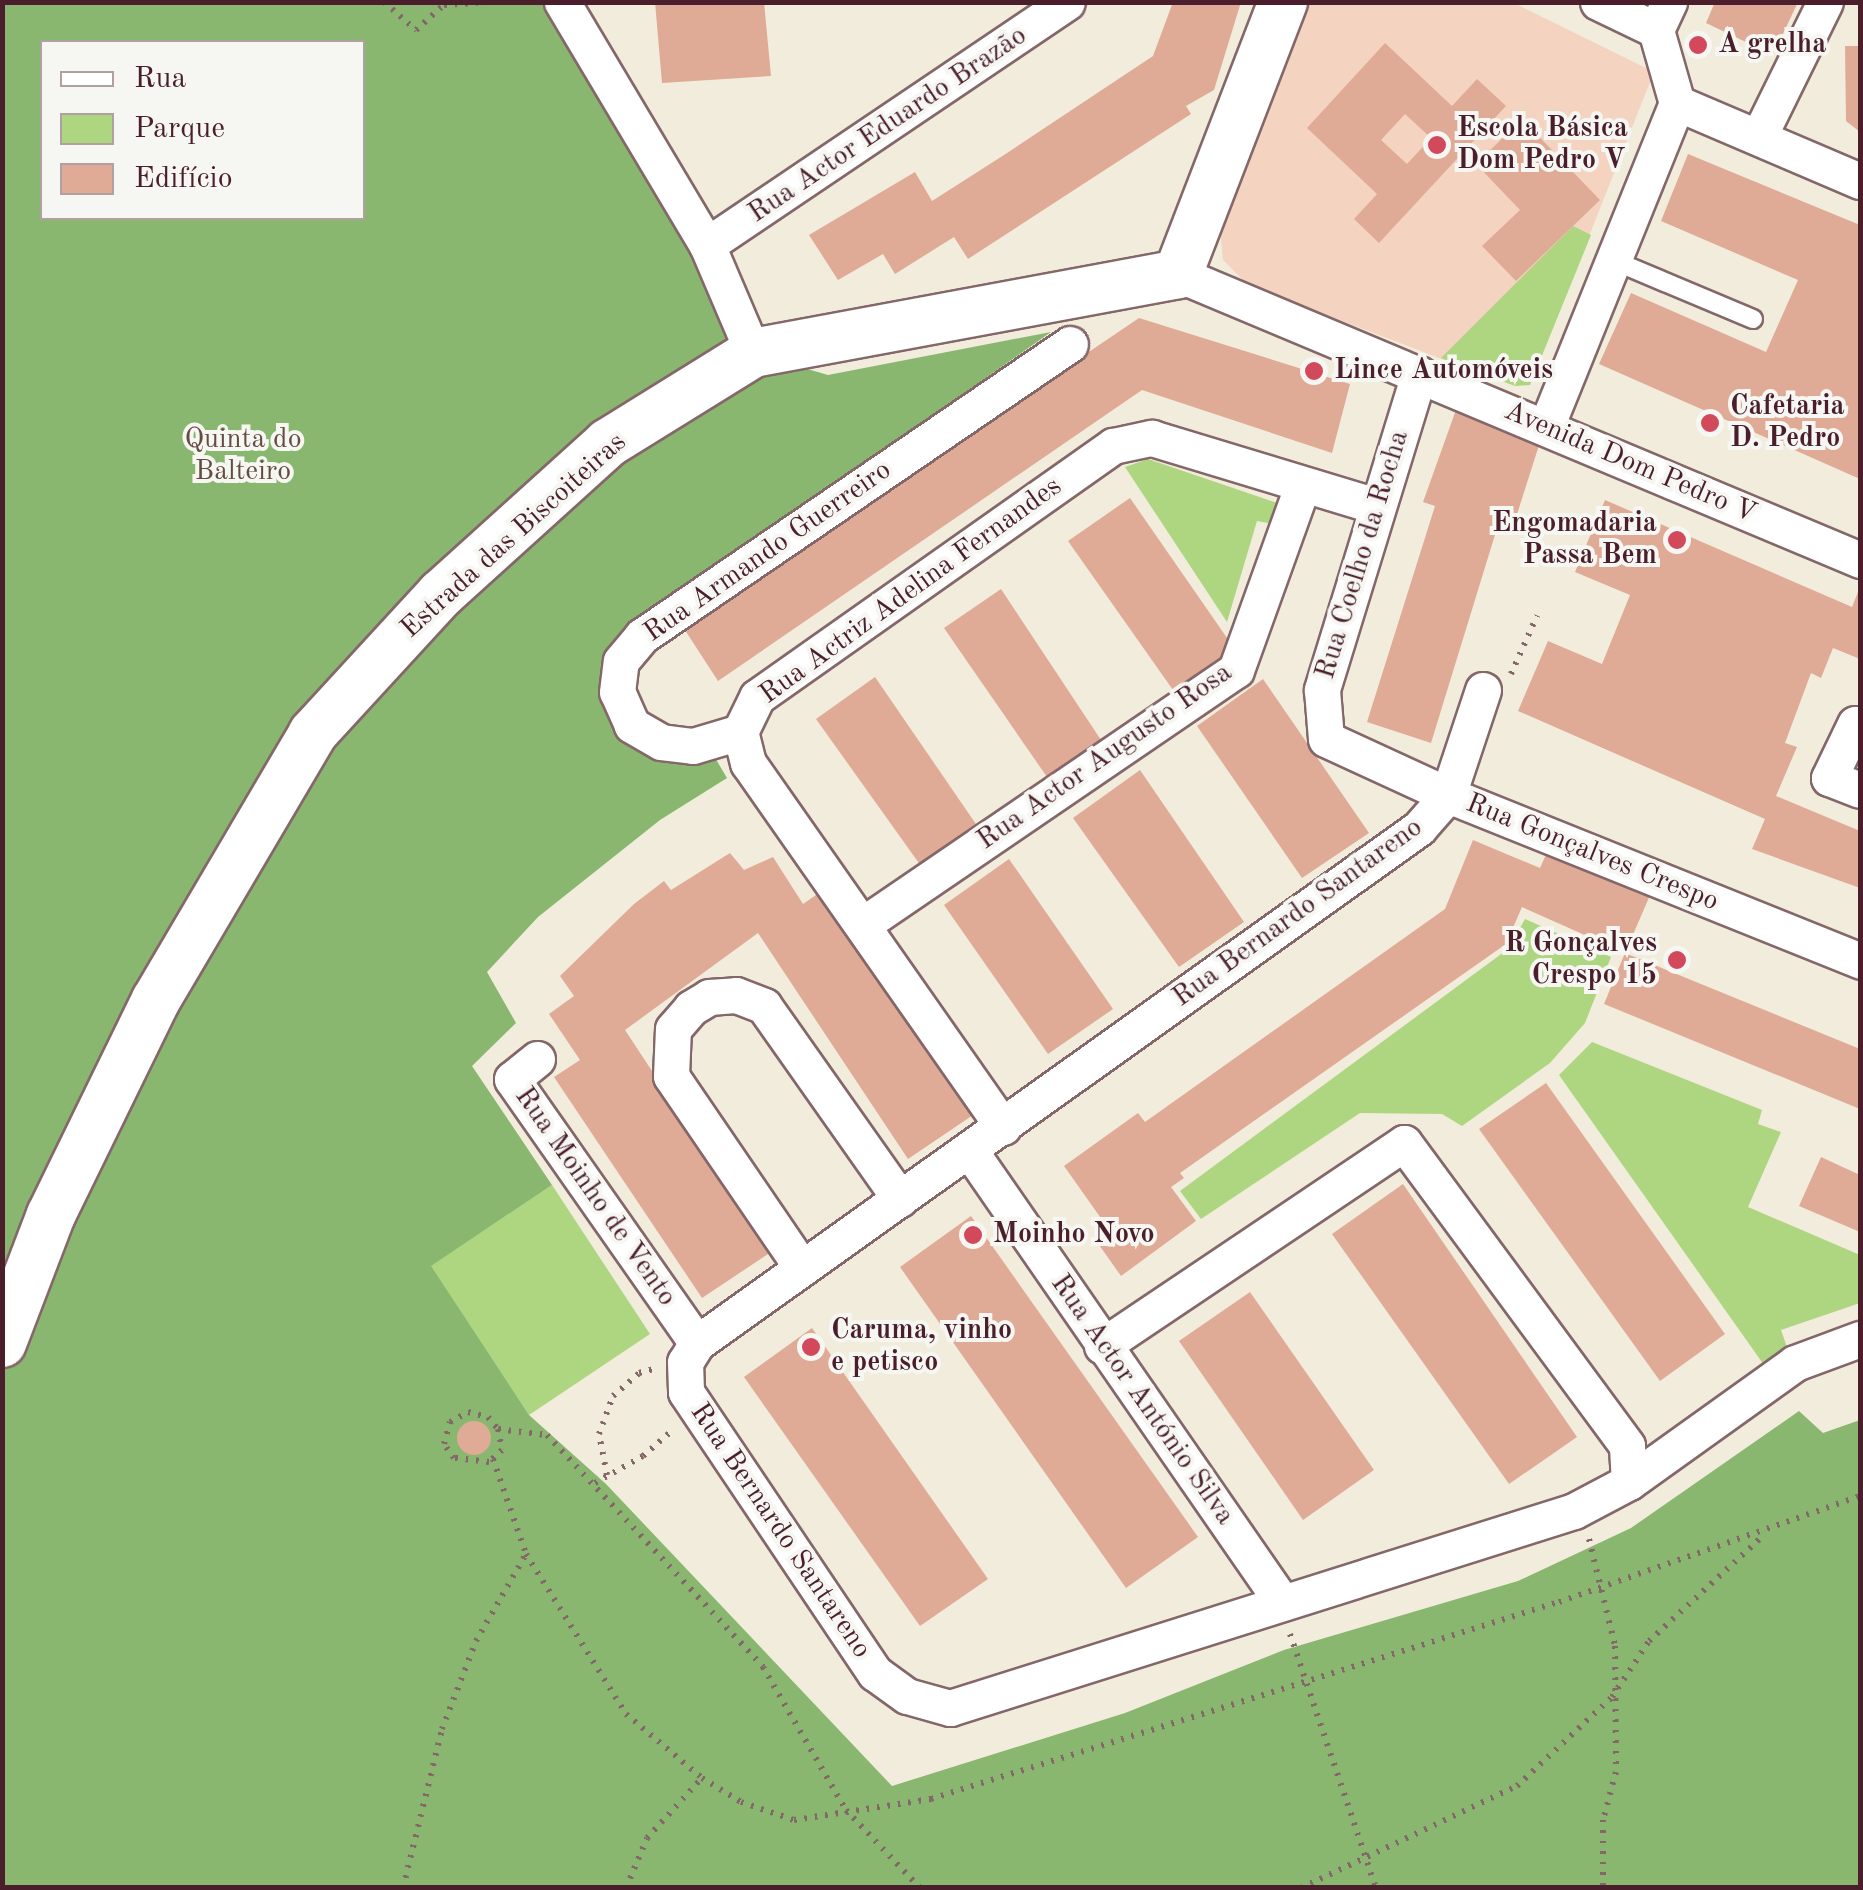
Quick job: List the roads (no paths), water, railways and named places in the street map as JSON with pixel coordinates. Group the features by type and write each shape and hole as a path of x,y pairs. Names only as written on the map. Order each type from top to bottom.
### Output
{"street":[{"path":"562,2 707,245 753,353"},
{"name":"Rua Actor Eduardo Brazão","path":"707,245 1067,2"},
{"path":"1178,274 1283,2"},
{"path":"1546,428 1610,258 1677,103 1662,16 1598,2"},
{"path":"1760,134 1824,2"},
{"path":"1677,103 1760,134 1860,181"},
{"name":"Estrada das Biscoiteiras","path":"2,1342 51,1215 156,1000 314,733 441,594 608,443 753,353 1178,274"},
{"name":"Avenida Dom Pedro V","path":"1178,274 1860,560"},
{"name":"Rua Armando Guerreiro","path":"740,732 693,746 662,742 632,725 617,692 621,661 642,636 1070,344"},
{"name":"Rua Coelho da Rocha","path":"1326,738 1322,690 1419,374"},
{"name":"Rua Actriz Adelina Fernandes","path":"1003,1127 865,924 748,762 740,732 756,696 1113,446 1152,438 1302,487 1376,506"},
{"name":"Rua Actor Augusto Rosa","path":"865,924 1236,670 1302,487"},
{"path":"1448,795 1483,690"},
{"path":"1860,726 1855,724 1829,778 1860,790"},
{"name":"Rua Gonçalves Crespo","path":"1326,738 1448,795 1860,961"},
{"name":"Rua Bernardo Santareno","path":"1448,795 1419,828 970,1152 802,1268 691,1352 686,1392 875,1674 906,1696 950,1708 1280,1599 1574,1512 1629,1482 1795,1363 1860,1339"},
{"path":"802,1268 670,1076 673,1028 691,1008 709,997 736,996 764,1006 900,1199"},
{"name":"Rua Moinho de Vento","path":"538,1059 512,1078 691,1352"},
{"path":"1102,1346 1404,1143 1627,1446 1629,1482"},
{"name":"Rua Actor António Silva","path":"970,1152 1280,1599"}],"lane":[{"path":"1610,258 1753,319"}],"place":[{"name":"A grelha","path":"1698,45"},
{"name":"Escola Básica Dom Pedro V","path":"1437,145"},
{"name":"Lince Automóveis","path":"1314,371"},
{"name":"Cafetaria D. Pedro","path":"1710,423"},
{"name":"Engomadaria Passa Bem","path":"1677,540"},
{"name":"R Gonçalves Crespo 15","path":"1677,960"},
{"name":"Moinho Novo","path":"973,1235"},
{"name":"Caruma, vinho e petisco","path":"811,1347"}],"park label":[{"name":"Quinta do Balteiro","path":"243,456"}]}
